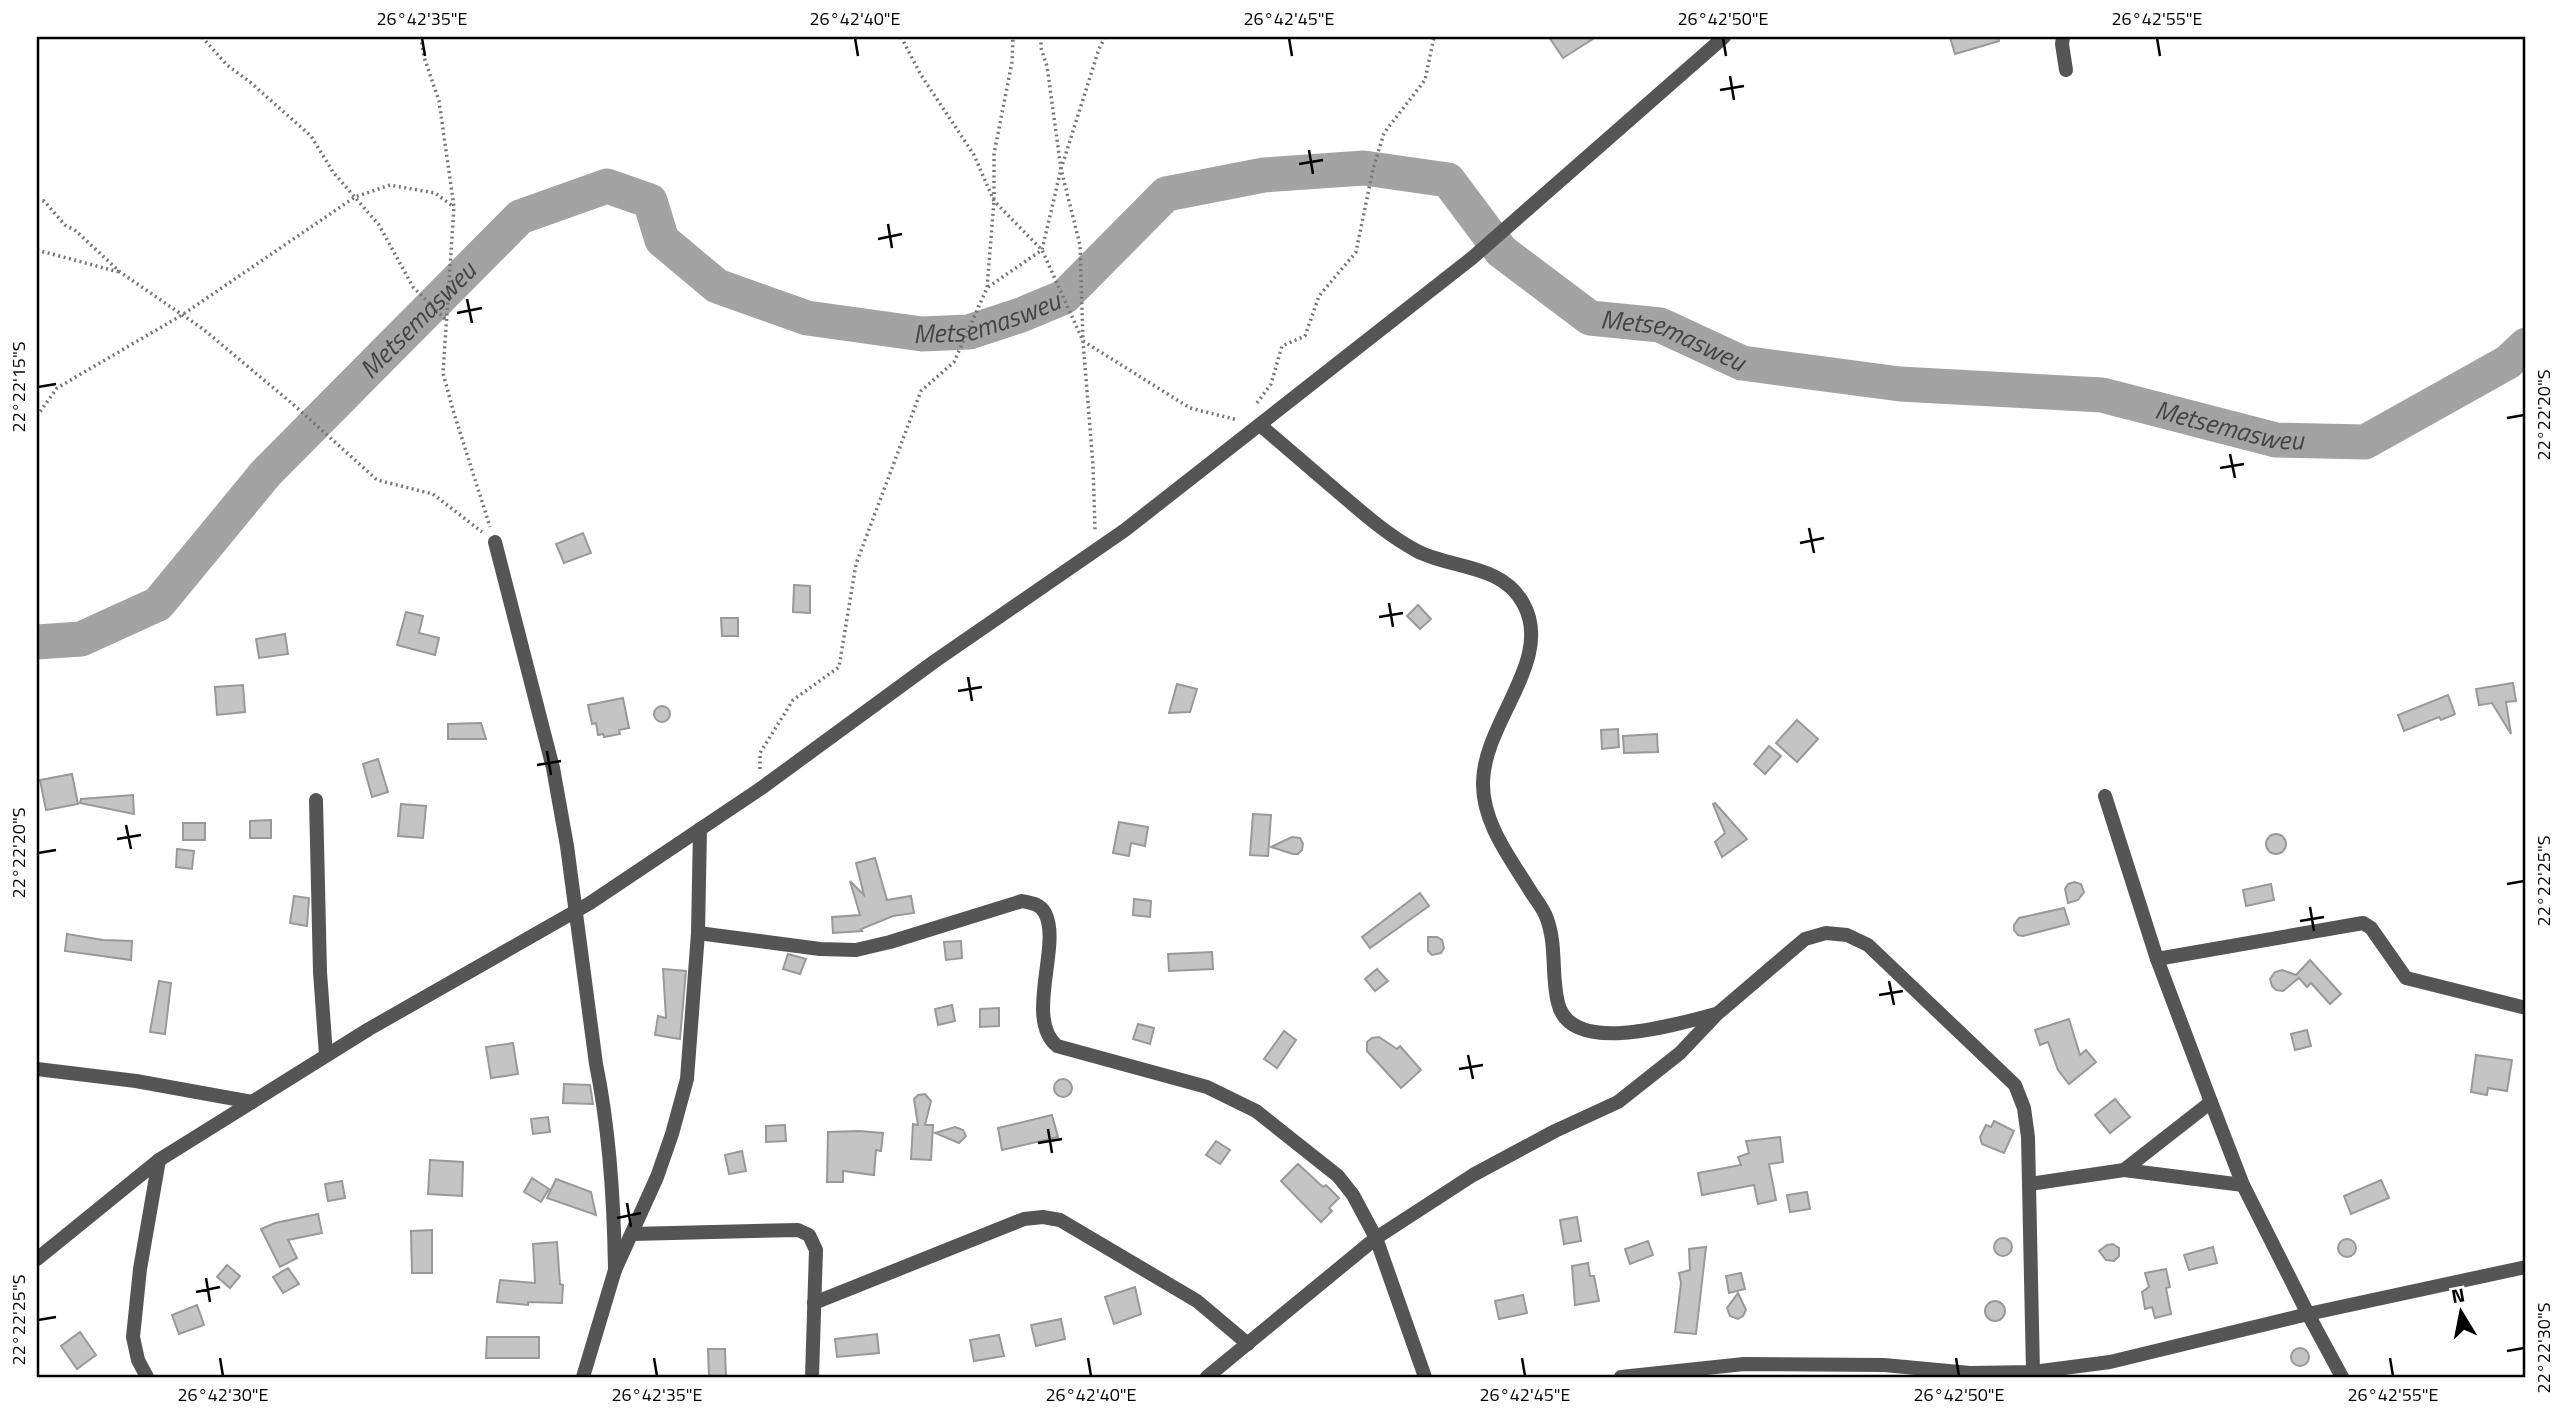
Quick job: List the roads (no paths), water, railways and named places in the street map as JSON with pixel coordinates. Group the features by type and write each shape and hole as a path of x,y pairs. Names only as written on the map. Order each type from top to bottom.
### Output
{"street":[{"path":"37,1259 159,1160 326,1055 576,912 760,789 935,661 1096,552 1261,426 1472,258 1724,37"},
{"path":"2063,37 2066,70"},
{"path":"1261,426 1384,532 1420,552 1493,574 1515,589 1525,604 1532,625 1532,648 1520,680 1490,741 1483,782 1489,819 1547,917 1557,1000 1562,1016 1574,1025 1604,1033 1638,1032 1717,1014"},
{"path":"495,542 553,768 596,1064 604,1099 614,1203 615,1270"},
{"path":"2105,796 2157,959 2243,1185 2342,1377"},
{"path":"316,800 320,972 326,1055"},
{"path":"583,1377 615,1270 672,1134 687,1079 698,933 700,830"},
{"path":"698,933 820,949 856,950 1023,901 1036,904 1046,914 1049,931 1044,1010 1049,1039 1057,1046 1206,1087 1256,1111 1338,1176 1353,1195 1376,1238 1425,1377"},
{"path":"2157,959 2363,923 2371,928 2406,978 2526,1008"},
{"path":"1207,1377 1376,1238 1473,1175 1555,1131 1618,1102 1680,1053 1717,1014 1805,939 1826,933 1847,935 1868,945 2015,1085 2024,1108 2027,1128 2033,1372"},
{"path":"37,1069 136,1081 252,1102"},
{"path":"2124,1170 2211,1102"},
{"path":"147,1377 138,1360 133,1337 140,1269 159,1160"},
{"path":"2030,1184 2124,1170 2243,1185"},
{"path":"814,1303 1024,1219 1042,1217 1060,1220 1197,1301 1248,1344"},
{"path":"632,1234 798,1230 809,1235 816,1250 812,1377"},
{"path":"1620,1377 1744,1364 1884,1365 1970,1373 2033,1372 2110,1362 2308,1314 2526,1267"}],"waterway":[{"name":"Metsemasweu","path":"37,642 81,639 158,604 266,473 520,217 607,186 650,201 662,240 717,286 807,318 922,334 969,332 1064,297 1166,194 1264,175 1364,168 1448,180 1501,251 1590,318 1660,325 1742,363 1900,384 2102,395 2276,440 2365,442 2508,362 2526,345"}]}
